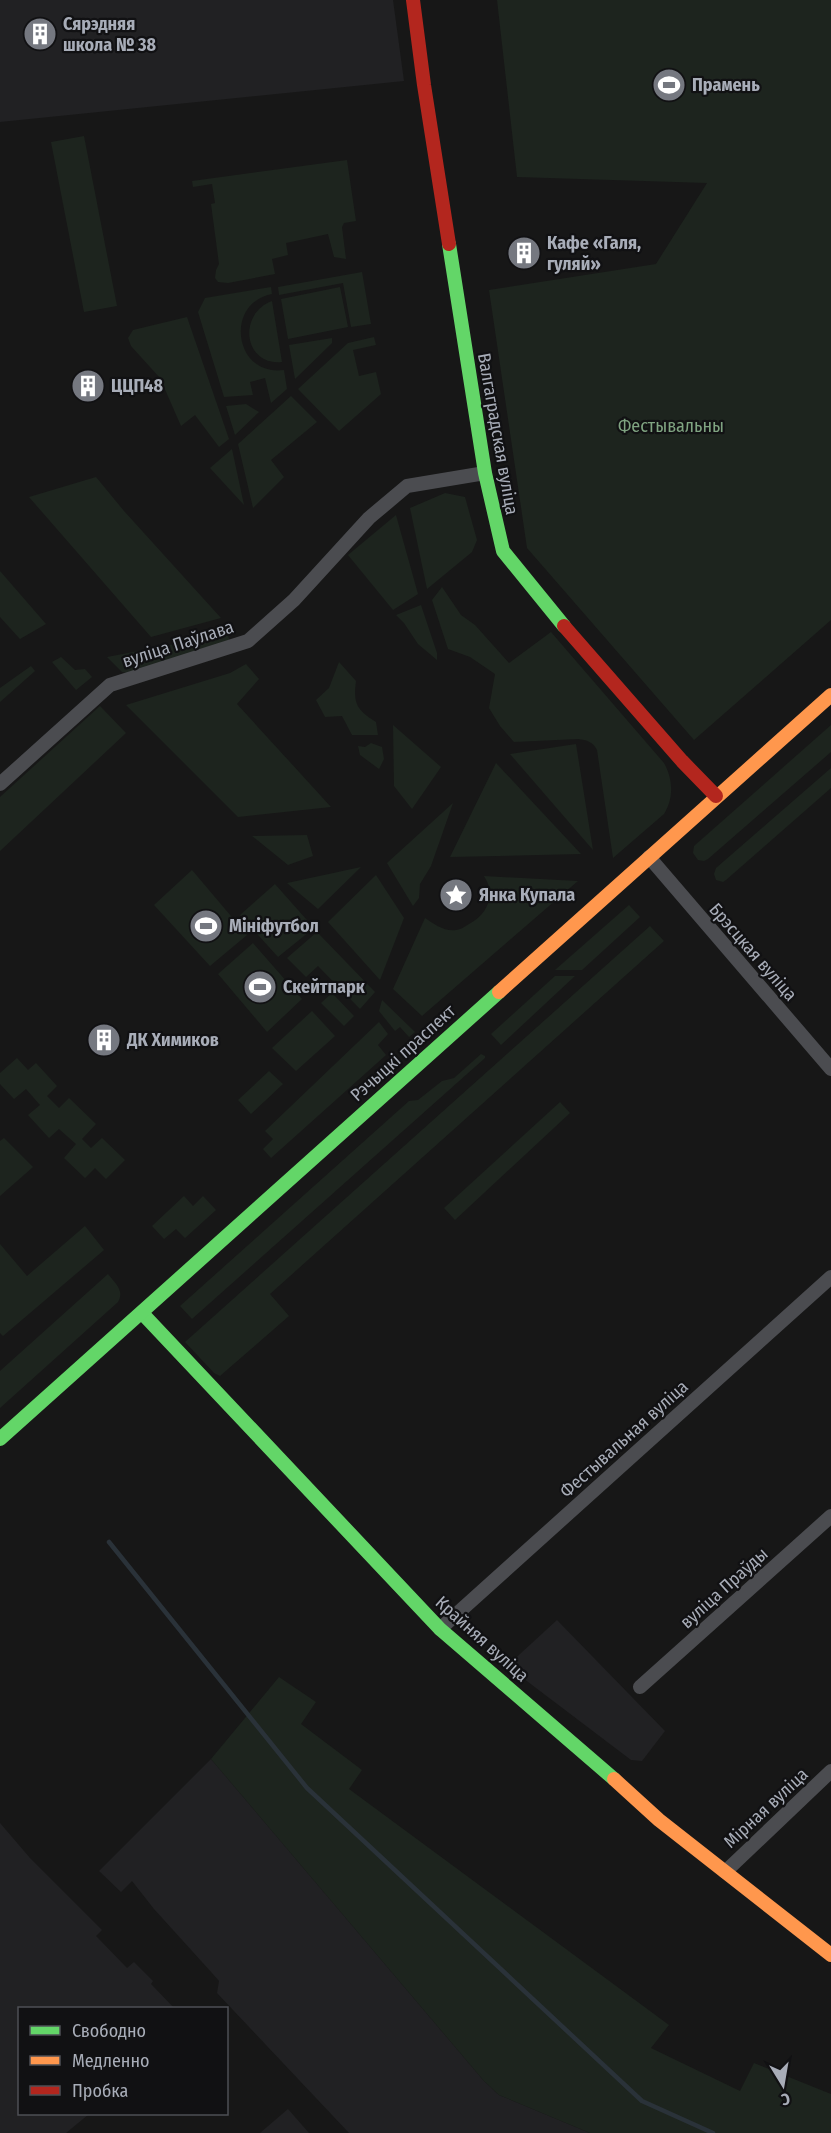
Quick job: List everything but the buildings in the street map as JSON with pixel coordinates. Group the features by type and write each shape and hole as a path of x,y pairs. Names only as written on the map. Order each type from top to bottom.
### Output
{"street":[{"name":"Валгаградская вуліца","path":"414,0 426,96 485,473 499,539 506,556 675,753 716,796"},
{"name":"вуліца Паўлава","path":"0,784 110,685 248,641 294,600 369,518 407,486 485,473"},
{"name":"Рэчыцкі праспект","path":"0,1439 831,695"},
{"name":"Брэсцкая вуліца","path":"648,857 831,1069"},
{"name":"Фестывальная вуліца","path":"440,1629 831,1277"},
{"name":"Крайняя вуліца","path":"142,1313 440,1629 659,1820 831,1955"},
{"name":"вуліца Праўды","path":"640,1687 831,1516"},
{"name":"Мірная вуліца","path":"725,1872 831,1771"}],"shaded area":[{"path":"0,0 393,0 404,81 0,122"},
{"path":"557,1620 665,1731 642,1761 631,1760 507,1666"},
{"path":"211,1759 484,2081 499,2095 590,2133 349,2133 217,1993 219,1981 132,1881 121,1892 99,1871"},
{"path":"0,1823 30,1858 102,1930 96,1936 127,1968 134,1962 153,1981 151,1984 173,2007 18,2007 18,2115 88,2115 66,2133 0,2133"},
{"path":"288,2109 309,2133 260,2133"}],"green space":[{"name":"Фестывальны","path":"497,0 831,0 831,620 694,740 527,548 489,290 656,264 707,183 517,177"},
{"path":"84,136 117,306 84,312 51,142"},
{"path":"347,160 356,221 344,223 342,227 346,259 334,257 328,234 286,243 288,255 272,259 275,274 228,283 218,282 215,278 219,264 211,204 215,203 212,184 193,187 192,181"},
{"path":"362,272 371,324 351,327 343,283 279,295 278,287"},
{"path":"271,287 272,294 257,300 247,311 242,324 241,338 254,362 267,369 284,370 287,389 271,403 265,378 250,382 253,395 224,397 198,312 205,298"},
{"path":"340,287 348,327 288,339 281,299"},
{"path":"272,301 282,362 269,361 259,356 250,338 253,317"},
{"path":"187,317 229,439 219,447 195,415 181,426 160,378 131,346 128,338 133,330"},
{"path":"374,337 376,345 353,350 359,376 376,372 381,394 339,431 298,389 348,343"},
{"path":"332,338 332,343 295,379 289,345"},
{"path":"291,396 317,422 271,460 284,477 253,508 238,444"},
{"path":"246,404 259,412 235,435 226,406"},
{"path":"232,449 244,505 210,468"},
{"path":"96,477 221,618 151,637 29,497"},
{"path":"445,493 465,497 477,540 472,552 427,589 410,508"},
{"path":"396,515 418,594 393,610 348,555"},
{"path":"0,571 46,624 20,639 0,617"},
{"path":"442,587 461,615 475,625 509,663 551,632 664,763 669,775 671,795 664,814 613,858 597,750 594,745 578,739 514,742 500,726 489,708 495,674 470,657 448,649 432,600"},
{"path":"421,605 437,653 437,660 418,644 396,615"},
{"path":"227,634 230,641 134,674 122,672 107,657"},
{"path":"61,657 75,670 85,669 92,677 76,690 52,662"},
{"path":"339,662 356,681 355,695 358,706 364,714 376,722 378,735 352,735 342,716 325,717 316,700 329,688"},
{"path":"246,664 259,679 237,704 331,807 238,817 126,705 230,673"},
{"path":"31,666 35,671 0,702 0,688"},
{"path":"100,706 126,733 0,851 0,797"},
{"path":"393,725 441,767 412,809 394,786"},
{"path":"831,725 831,752 708,859 698,860 693,853 694,846"},
{"path":"371,743 382,747 384,759 379,769 360,755 358,746 365,747"},
{"path":"576,744 593,850 510,754"},
{"path":"496,763 581,854 450,857"},
{"path":"831,768 831,788 726,880 723,882 716,880 714,874 716,868"},
{"path":"453,803 431,866 420,884 419,898 413,906 387,863"},
{"path":"307,835 313,856 288,865 252,836"},
{"path":"361,867 318,909 287,883"},
{"name":"Мініфутбол","path":"192,870 247,935 210,966 154,905"},
{"path":"376,875 404,918 380,980 328,922"},
{"path":"484,876 578,881 422,1016 393,989 425,918 448,930 458,930 481,915 490,896 488,883"},
{"path":"275,884 314,928 278,957 240,915"},
{"path":"629,905 640,917 582,970 555,970"},
{"path":"650,926 664,941 270,1294 289,1316 220,1376 214,1373 185,1342"},
{"path":"317,932 375,992 360,1009 318,966 306,977 287,958"},
{"name":"Скейтпарк","path":"253,943 302,999 267,1032 218,974"},
{"path":"555,976 575,976 501,1045 491,1034"},
{"path":"332,993 354,1016 344,1026 321,1003"},
{"path":"382,1000 415,1032 409,1037 400,1027 395,1031 379,1011"},
{"path":"312,1011 335,1036 296,1071 272,1048"},
{"path":"379,1022 388,1034 378,1045 386,1055 271,1158 263,1149 273,1139 265,1131"},
{"path":"481,1054 485,1058 192,1319 180,1306 409,1101 418,1100 442,1081 454,1078"},
{"path":"17,1058 28,1070 36,1063 57,1086 47,1096 59,1108 69,1098 96,1124 82,1139 91,1148 102,1138 125,1160 106,1179 95,1168 85,1178 64,1158 76,1144 59,1129 49,1138 28,1115 40,1105 26,1089 14,1099 0,1084 0,1073"},
{"path":"269,1071 283,1084 251,1114 238,1100"},
{"path":"560,1102 570,1113 455,1220 444,1208"},
{"path":"4,1138 33,1167 0,1196 0,1141"},
{"path":"184,1196 193,1206 203,1196 216,1210 185,1238 176,1229 164,1239 152,1226"},
{"path":"85,1226 104,1250 3,1336 0,1333 0,1244 27,1276"},
{"path":"108,1274 120,1291 118,1302 0,1408 0,1371"},
{"path":"279,1677 316,1702 301,1724 362,1770 349,1789 669,2025 651,2048 740,2091 754,2063 831,2094 831,2133 590,2133 499,2095 484,2081 211,1759"}],"waterway":[{"path":"109,1542 307,1788 642,2101 713,2133"}],"traffic: fast":[{"path":"449,244 485,473 503,551 564,626"},
{"path":"0,1439 499,992"},
{"path":"142,1313 440,1629 614,1779"}],"traffic: slow":[{"path":"499,992 831,695"},
{"path":"614,1779 659,1820 831,1955"}],"traffic: jam":[{"path":"413,0 449,244"},
{"path":"564,626 682,761 716,796"}],"place":[{"name":"Сярэдняя школа № 38","path":"40,34"},
{"name":"Прамень","path":"669,85"},
{"name":"Кафе «Галя, гуляй»","path":"524,253"},
{"name":"ЦЦП48","path":"88,386"},
{"name":"Янка Купала","path":"456,895"},
{"name":"Мініфутбол","path":"206,926"},
{"name":"Скейтпарк","path":"260,987"},
{"name":"ДК Химиков","path":"104,1040"}]}
